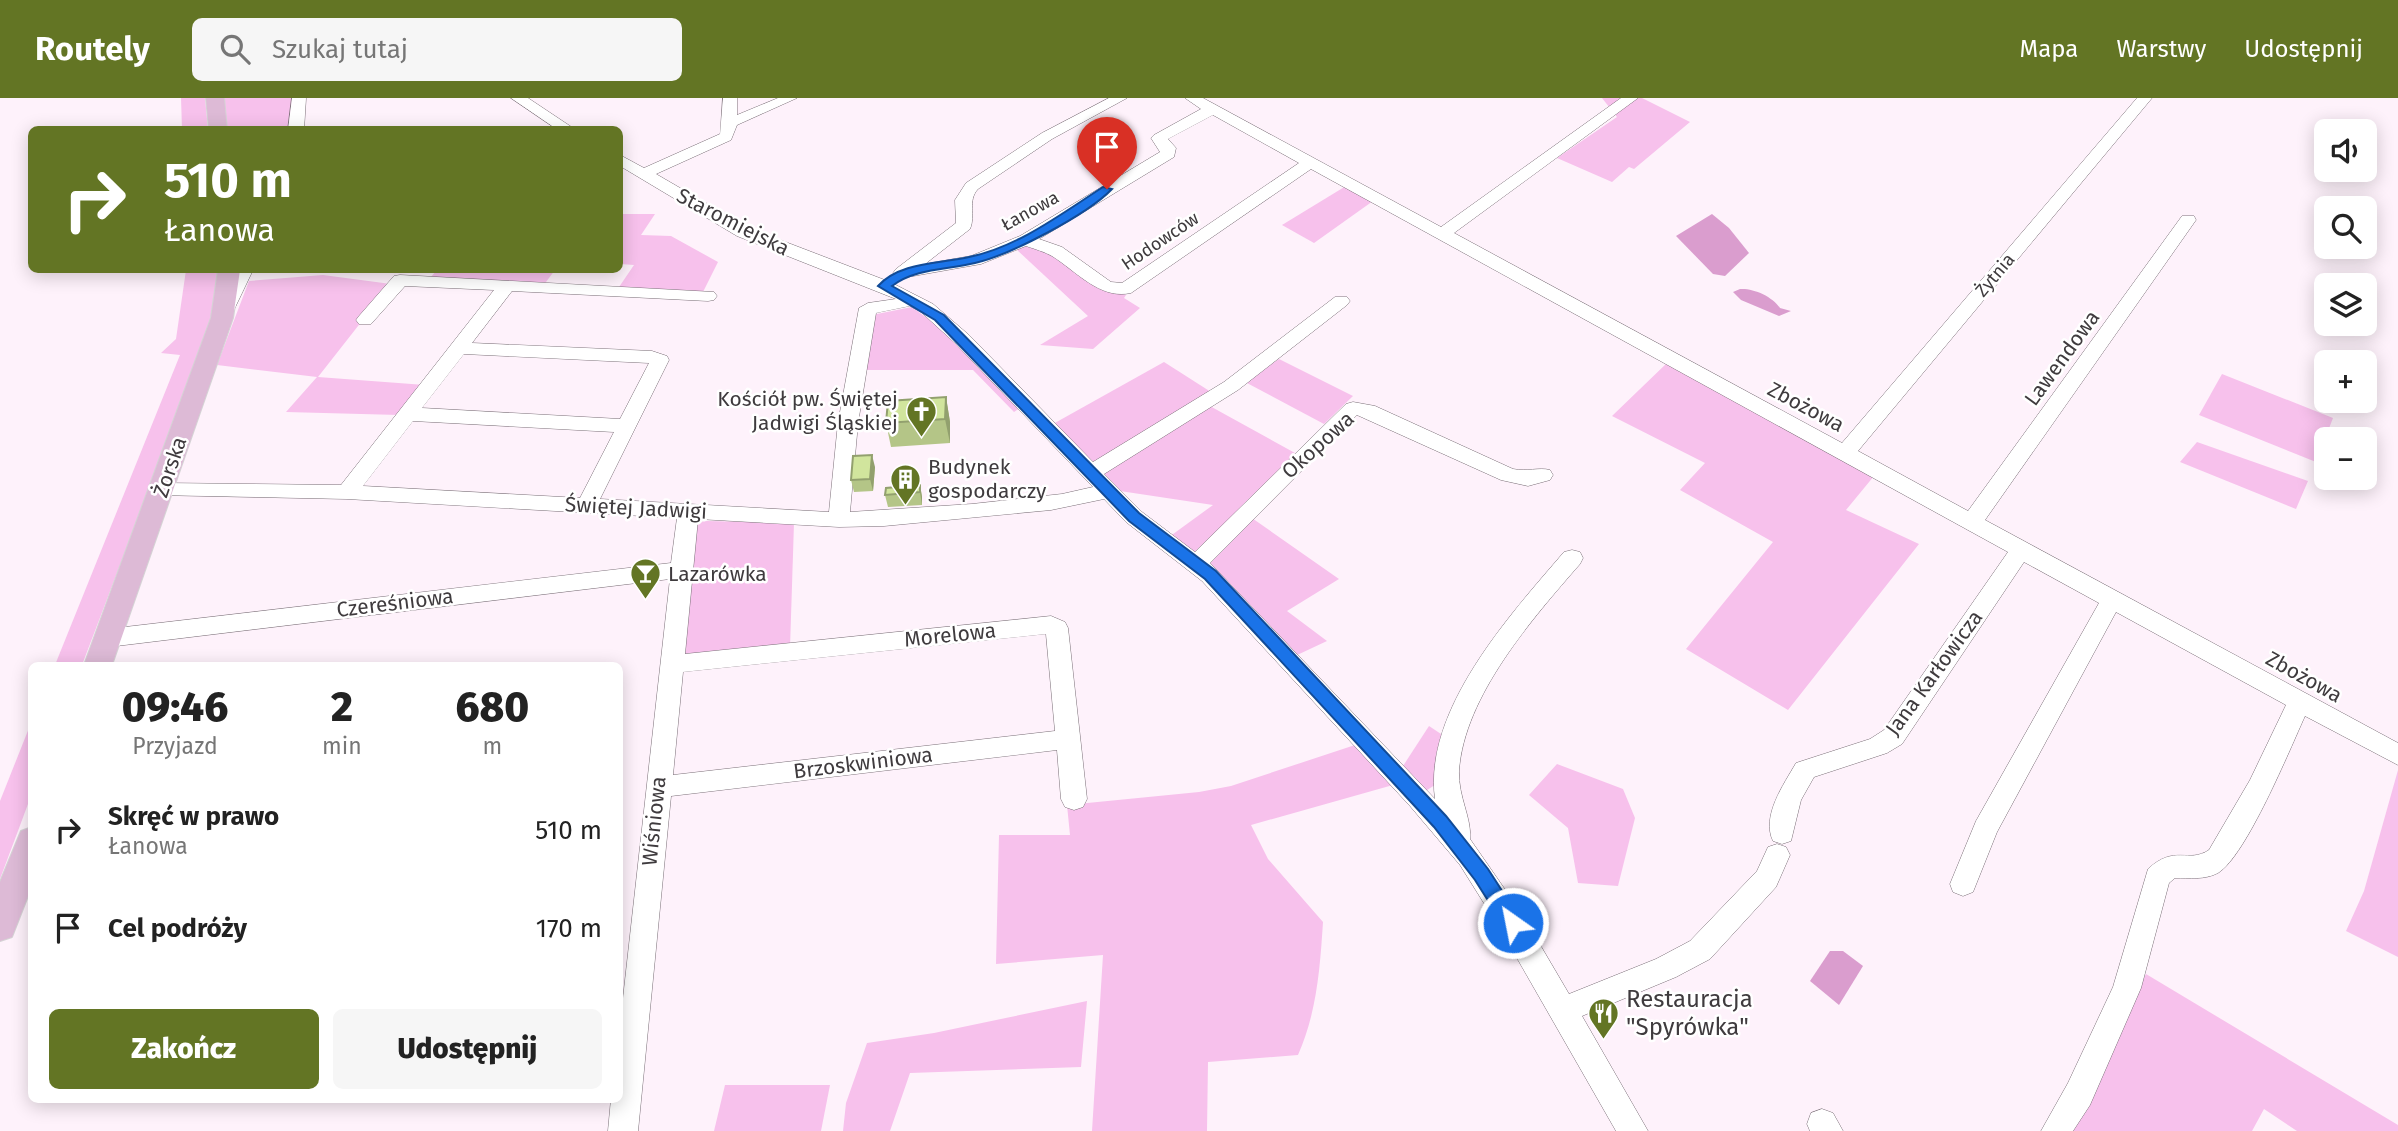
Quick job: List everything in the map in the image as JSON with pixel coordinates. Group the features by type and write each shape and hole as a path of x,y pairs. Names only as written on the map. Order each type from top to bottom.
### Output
{"main road":[{"path":"215,98 218,126"},
{"path":"222,318 229,273"},
{"name":"Żorska","path":"99,662 222,318"},
{"path":"0,926 28,852"}],"street":[{"path":"296,126 299,98"},
{"path":"518,98 563,126"},
{"path":"643,174 720,141 729,131 730,98"},
{"path":"729,122 750,116 790,98"},
{"path":"893,279 964,225 961,200 972,186 1047,136 1120,98"},
{"name":"Zbożowa","path":"1192,98 2398,755"},
{"path":"1442,234 1630,98"},
{"name":"Żytnia","path":"1845,453 2145,98"},
{"name":"Łanowa","path":"893,279 975,260 1026,240 1168,154 1168,148 1159,138 1213,110"},
{"name":"Staromiejska","path":"623,162 772,246 893,279 912,300 939,317 956,332 1107,490 1151,531 1197,564 1249,614 1457,842 1513,923 1633,1131"},
{"name":"Hodowców","path":"1026,240 1056,251 1106,286 1125,289 1311,162"},
{"name":"Lawendowa","path":"1972,522 2188,220"},
{"name":"Żorska","path":"222,318 243,273"},
{"path":"365,320 400,280 708,296"},
{"path":"347,492 506,287"},
{"path":"839,520 848,424 869,308 893,306 912,300"},
{"path":"1090,473 1231,386 1341,301"},
{"path":"458,348 652,357 660,360 587,505"},
{"name":"Okopowa","path":"1197,564 1212,545 1353,408 1368,410 1508,475 1528,479 1543,475"},
{"path":"408,414 625,426"},
{"name":"Świętej Jadwigi","path":"162,490 347,492 839,520 900,519 950,514 1083,498 1107,490"},
{"name":"Wiśniowa","path":"623,1131 688,510"},
{"name":"Jana Karłowicza","path":"1563,1010 1666,968 1700,950 1767,879 1780,844 1788,799 1805,770 1878,746 1893,737 2022,548"},
{"path":"1457,842 1459,827 1449,804 1447,786 1450,749 1471,696 1530,606 1572,558"},
{"name":"Czereśniowa","path":"108,638 681,570"},
{"path":"1963,884 1985,829 2113,598"},
{"name":"Morelowa","path":"671,664 1051,625 1057,628 1074,799"},
{"path":"2056,1131 2079,1094 2127,988 2157,877 2169,866 2206,866 2218,858 2260,786 2300,701"},
{"name":"Brzoskwiniowa","path":"658,787 1068,739"},
{"path":"1419,798 1447,786"}],"shaded area":[{"path":"181,98 205,98 208,126 182,126"},
{"path":"223,98 293,98 289,126 227,126"},
{"path":"1602,98 1642,98 1690,122 1634,169 1629,167 1612,182 1557,158 1617,117"},
{"path":"1346,186 1373,201 1314,243 1282,225"},
{"path":"623,214 655,214 641,235 671,236 718,262 703,292 617,290 634,265 623,264"},
{"path":"1712,214 1729,228 1749,253 1725,276 1713,274 1676,236"},
{"path":"1028,246 1055,257 1100,285 1126,295 1124,298 1140,308 1093,349 1040,345 1088,316 1016,249"},
{"path":"186,273 221,273 213,321 83,662 56,662 180,355 161,353 176,339"},
{"path":"434,273 553,273 543,286 429,279"},
{"path":"323,275 391,284 318,377 425,385 399,415 286,412 317,377 217,365 249,281"},
{"path":"1740,289 1762,294 1780,308 1791,311 1779,316 1741,300 1733,292"},
{"path":"912,307 935,324 1020,408 1014,412 973,370 866,370 872,315"},
{"path":"1279,359 1353,396 1324,424 1245,382"},
{"path":"1164,362 1211,392 1091,468 1053,424"},
{"path":"1668,362 1874,476 1846,510 1919,544 1788,710 1686,649 1773,542 1680,490 1705,463 1612,416"},
{"path":"2222,374 2314,410 2314,413 2333,418 2330,427 2314,427 2314,461 2199,415"},
{"path":"1208,405 1295,453 1194,555 1169,537 1213,505 1120,491 1097,475"},
{"path":"2197,442 2308,481 2296,509 2180,462"},
{"path":"1249,516 1339,579 1287,611 1327,641 1295,656 1206,561"},
{"path":"693,523 794,523 790,648 679,658"},
{"path":"1429,726 1444,736 1441,781 1421,794 1403,766"},
{"path":"28,731 28,804 0,879 0,801"},
{"path":"1355,745 1393,785 1251,825 1268,859 1323,922 1319,973 1310,1023 1298,1055 1208,1062 1207,1131 1092,1131 1103,955 996,964 999,835 1070,835 1067,805 1199,792 1231,786"},
{"path":"1557,764 1623,789 1635,818 1618,886 1578,883 1568,828 1529,795"},
{"path":"2398,770 2398,957 2346,931 2364,891"},
{"path":"1830,951 1843,951 1863,966 1839,1005 1810,981"},
{"path":"2146,974 2398,1125 2398,1131 2297,1131 2264,1109 2252,1131 2067,1131"},
{"path":"1087,1001 1081,1067 910,1073 890,1131 843,1131 846,1103 867,1043 934,1033"},
{"path":"725,1085 830,1085 821,1131 714,1131"}],"building":[{"path":"946,397 945,419 886,423 888,401"},
{"path":"872,455 870,479 851,480 853,456"},
{"path":"920,485 920,492 885,495 886,488"}],"place":[{"name":"Kościół pw. Świętej Jadwigi Śląskiej","path":"921,438"},
{"name":"Budynek gospodarczy","path":"905,506"},
{"name":"Lazarówka","path":"645,601"},
{"name":"Restauracja \"Spyrówka\"","path":"1603,1040"}],"route":[{"path":"1107,189 1026,240 975,260 902,273 884,286 939,317 1134,517 1210,575 1249,614 1440,822 1482,874 1513,923"}]}
